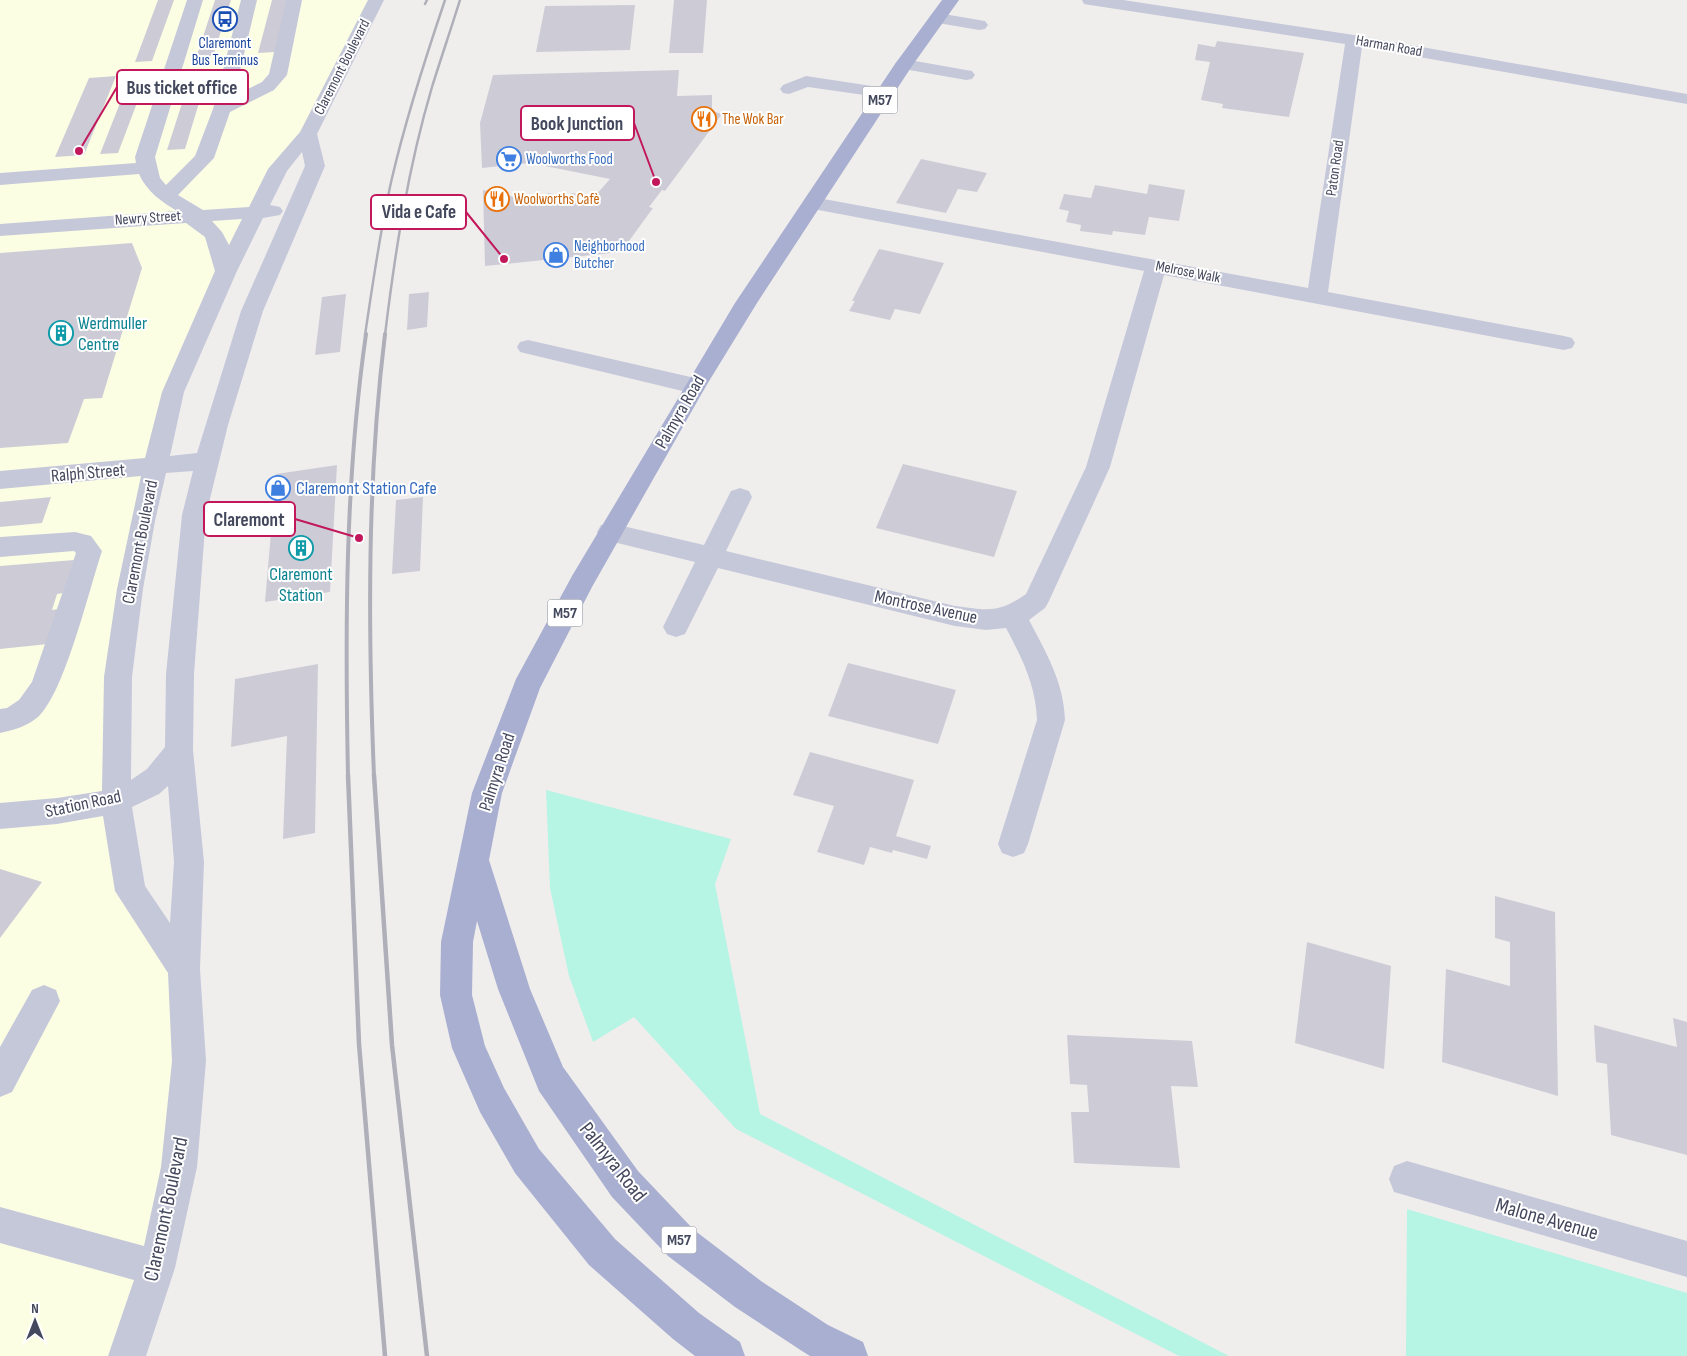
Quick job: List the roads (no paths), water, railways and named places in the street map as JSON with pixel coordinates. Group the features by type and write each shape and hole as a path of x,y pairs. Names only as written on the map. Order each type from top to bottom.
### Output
{"main road":[{"name":"Palmyra Road","path":"726,1356 686,1326 602,1252 527,1161 492,1100 469,1048 456,995 457,942 487,792 526,687 610,532 695,386 904,64 951,0"},
{"name":"Palmyra Road","path":"473,857 514,989 551,1079 625,1184 681,1243 748,1294 815,1338 849,1356"}],"street":[{"path":"195,0 145,158 146,168 148,177 166,196 214,233 226,271"},
{"path":"166,196 204,158 222,109 249,0"},
{"path":"222,109 268,86 278,75 294,0"},
{"name":"Claremont Boulevard","path":"184,969 130,891 116,801 118,676 142,521 173,392 226,271 278,169 308,134 376,0"},
{"name":"Harman Road","path":"1090,0 1354,40 1687,99"},
{"path":"938,18 979,25"},
{"name":"Paton Road","path":"1317,297 1354,40"},
{"path":"904,64 966,75"},
{"path":"789,89 806,81 885,93"},
{"name":"Claremont Boulevard","path":"127,1356 157,1268 179,1167 188,1070 184,969 189,862 179,750 180,674 194,515 206,461 252,311 315,166 308,134"},
{"path":"0,179 146,168"},
{"name":"Melrose Walk","path":"812,203 1564,343"},
{"name":"Newry Street","path":"0,230 192,215 296,210"},
{"name":"Montrose Avenue","path":"610,532 710,558 954,616 986,620 1014,617 1036,601 1098,467 1156,266"},
{"path":"528,347 695,386"},
{"name":"Ralph Street","path":"0,480 206,461"},
{"path":"676,627 740,497"},
{"path":"0,547 75,541 87,547 89,551 46,682 39,696 26,712 12,720 0,721"},
{"path":"1013,844 1051,720 1052,704 1048,687 1014,617"},
{"name":"Station Road","path":"0,816 25,815 116,801 150,784 179,750"},
{"path":"0,1080 44,1002"},
{"name":"Malone Avenue","path":"1407,1179 1687,1259"},
{"path":"0,1225 157,1268"}],"railway":[{"path":"425,4 427,0"},
{"path":"365,335 380,237 392,178 416,89 445,0"},
{"path":"385,335 393,273 409,179 432,87 460,0"},
{"path":"348,776 347,610 350,499 359,389 366,334"},
{"path":"374,776 370,555 375,444 385,334"},
{"path":"348,775 359,1044 385,1356"},
{"path":"374,775 392,1045 427,1356"}],"place":[{"name":"Claremont Bus Terminus","path":"225,19"},
{"name":"The Wok Bar","path":"704,119"},
{"name":"Bus ticket office","path":"79,151"},
{"name":"Woolworths Food","path":"509,159"},
{"name":"Book Junction","path":"656,182"},
{"name":"Woolworths Cafè","path":"497,199"},
{"name":"Neighborhood Butcher","path":"556,255"},
{"name":"Vida e Cafe","path":"504,259"},
{"name":"Werdmuller Centre","path":"61,333"},
{"name":"Claremont Station Cafe","path":"278,488"},
{"name":"Claremont","path":"359,538"},
{"name":"Claremont Station","path":"301,548"}]}
